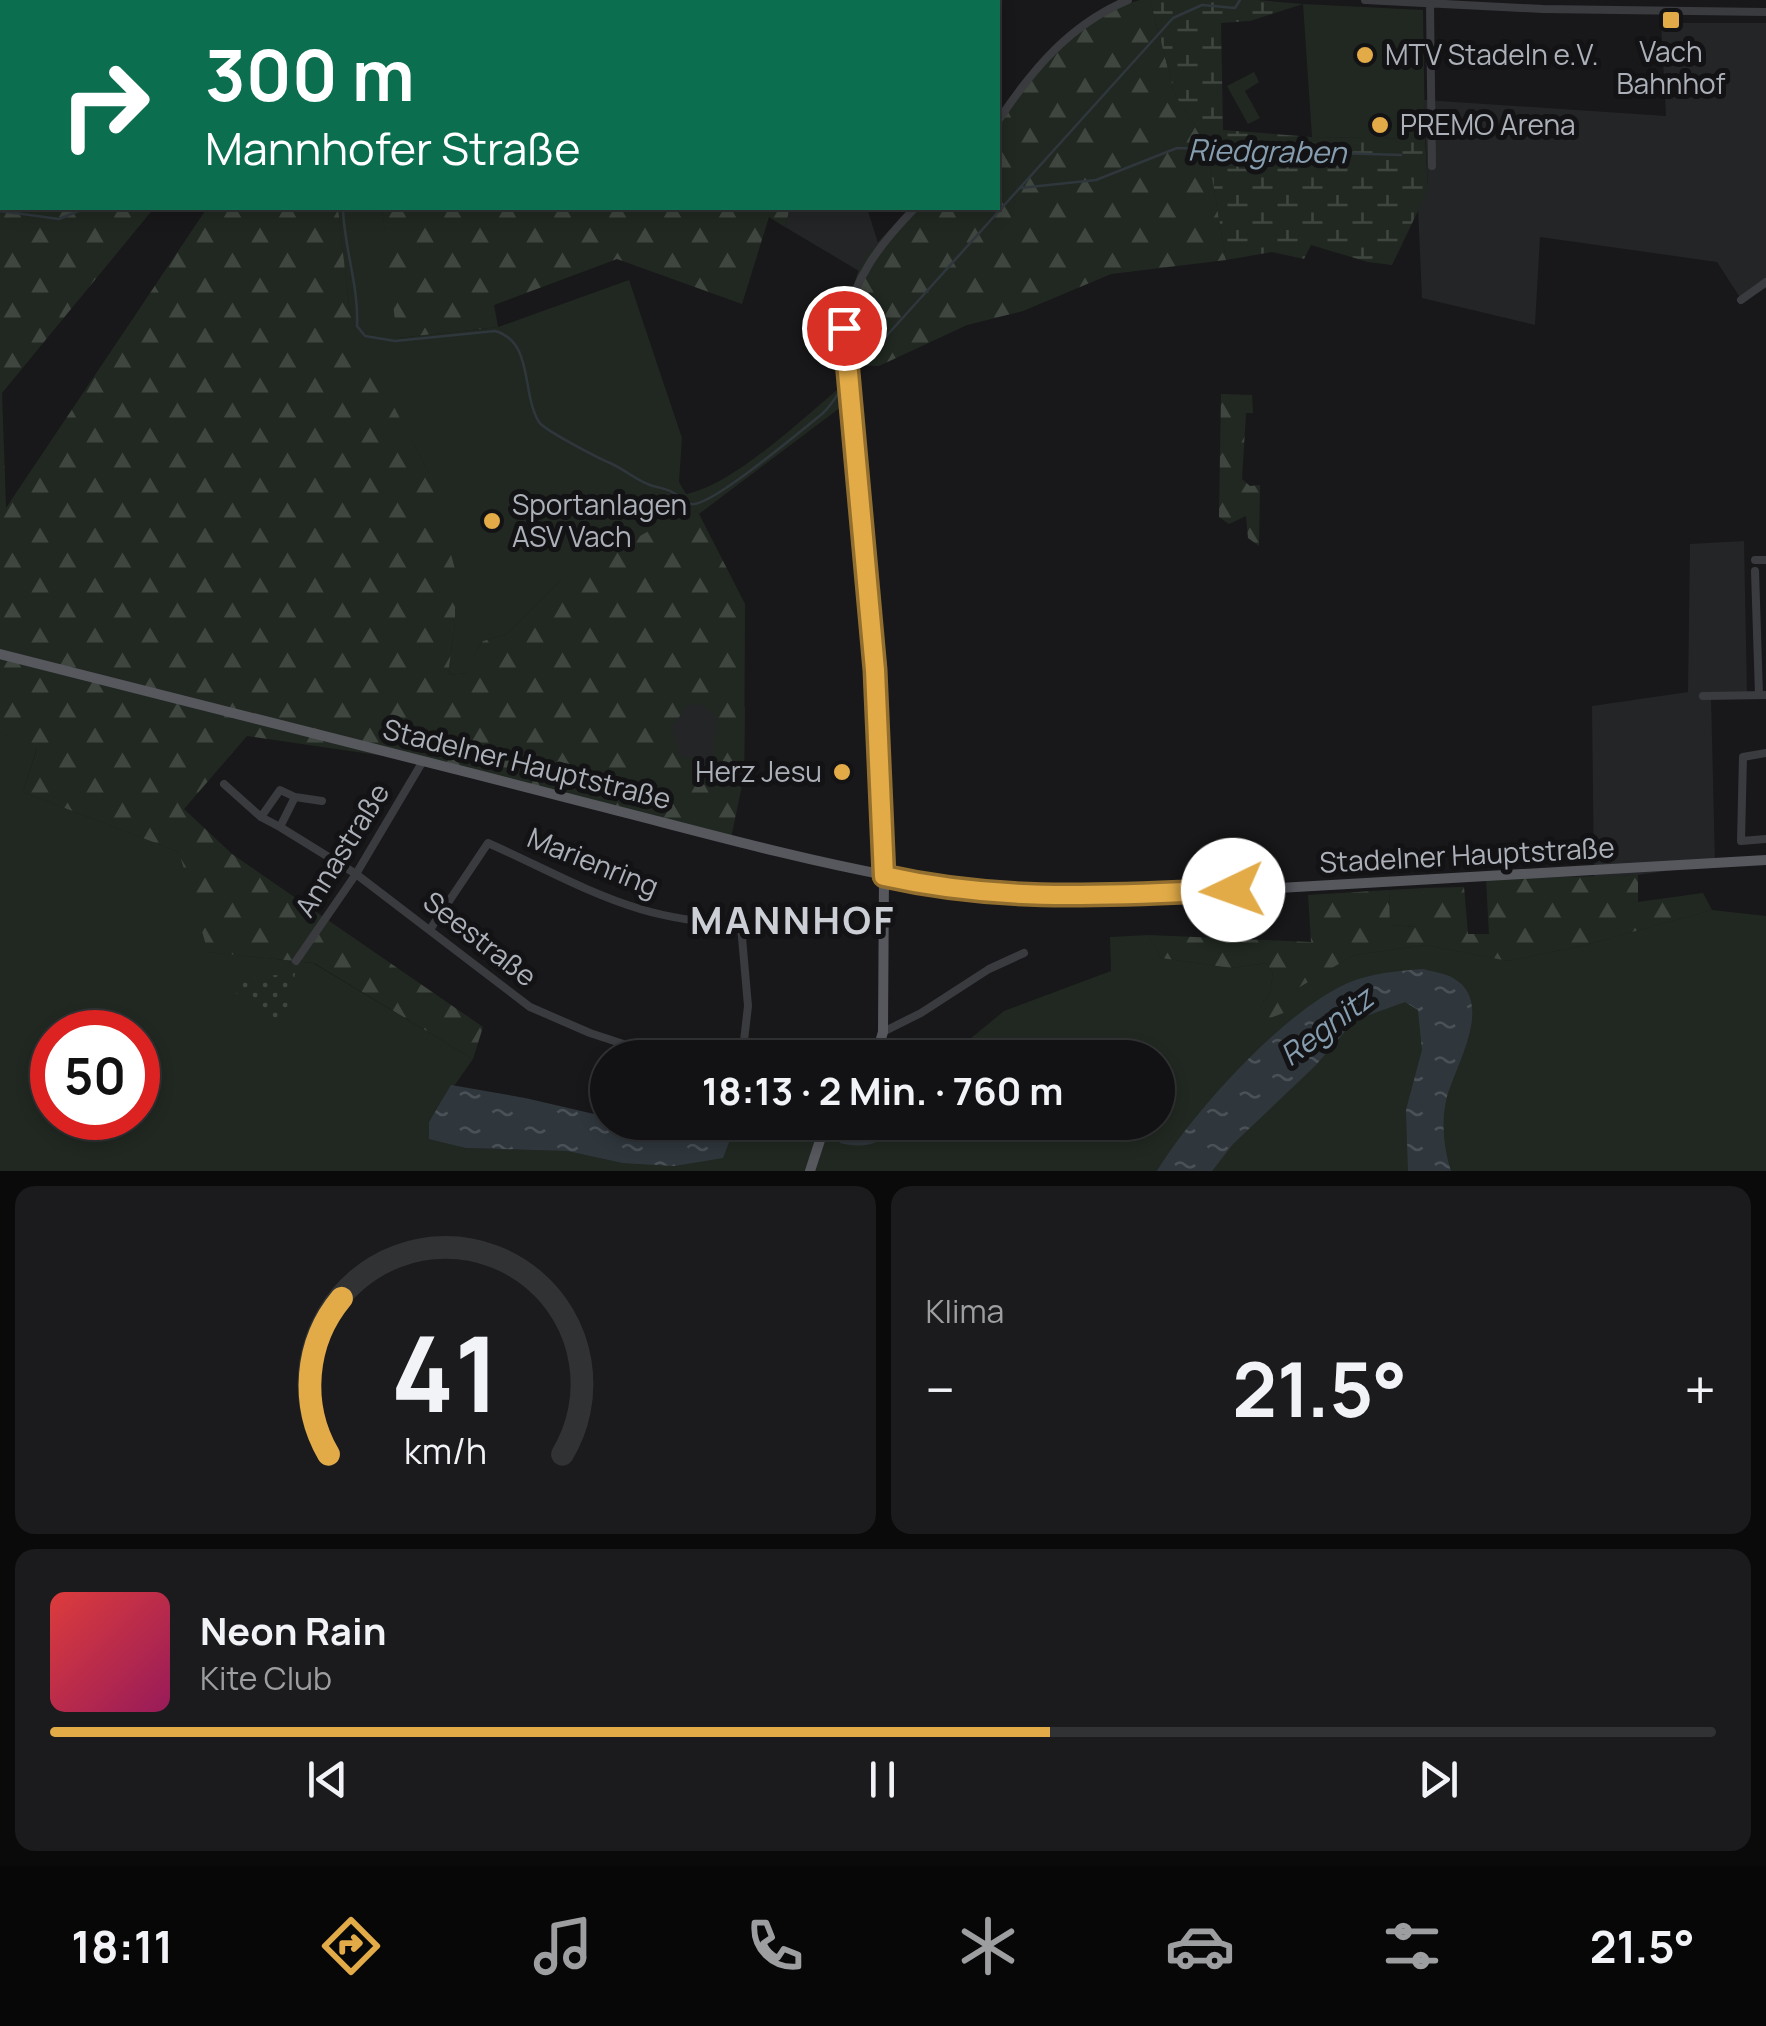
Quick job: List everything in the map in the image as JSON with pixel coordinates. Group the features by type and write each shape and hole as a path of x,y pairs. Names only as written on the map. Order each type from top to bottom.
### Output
{"main road":[{"name":"Stadelner Hauptstraße","path":"0,654 884,876 990,893 1096,898 1766,860"},
{"path":"881,1040 884,876"},
{"path":"810,1171 820,1140"}],"street":[{"path":"1000,118 1058,44 1098,14 1128,0"},
{"path":"1364,0 1766,12"},
{"path":"1430,4 1432,166"},
{"path":"884,876 875,670 844,328 858,280 883,241 913,210"},
{"path":"1741,300 1766,282"},
{"path":"1755,560 1766,560"},
{"path":"1703,696 1763,695 1754,571"},
{"path":"1766,753 1742,756 1741,840 1766,839"},
{"name":"Annastraße","path":"296,961 356,874 423,761"},
{"name":"Seestraße","path":"224,784 261,817 356,874 430,928 507,992 542,1014 609,1040"},
{"path":"261,817 280,790 295,798 322,801"},
{"path":"280,828 295,798"},
{"name":"Marienring","path":"430,928 488,843 640,909 697,922 790,928"},
{"path":"741,926 748,1006 744,1040"},
{"path":"883,1032 921,1013 988,968 1024,954"}],"shaded area":[{"path":"1661,23 1766,23 1766,288 1743,302 1717,262 1540,237 1535,325 1422,298 1418,208 1428,190 1424,100 1666,116"},
{"path":"789,210 868,210 878,243 859,271 785,227"},
{"path":"1744,541 1747,695 1711,696 1715,864 1594,877 1592,706 1688,692 1690,544"},
{"path":"682,700 745,707 744,775 653,760"}],"green space":[{"path":"1150,0 1175,95 1206,142 1226,260 1111,274 1023,311 967,325 879,366 853,365 849,325 852,296 865,258 911,210 1000,210 1000,115 1032,71 1098,13"},
{"path":"1150,0 1303,4 1250,21 1221,23 1223,130 1312,137 1425,139 1428,190 1392,265 1311,245 1304,259 1272,252 1226,260 1206,142 1175,95"},
{"name":"MTV Stadeln e.V.","path":"1303,4 1423,10 1425,139 1312,137"},
{"path":"1254,72 1259,82 1245,91 1260,118 1248,124 1227,86"},
{"path":"0,210 152,210 2,393 6,508 206,210 338,210 349,305 357,337 428,471 455,569 455,623 448,675 469,673 483,641 507,634 560,581 679,514 699,514 745,604 744,776 731,838 426,762 247,736 184,809 232,854 483,1027 473,1059 314,963 208,952 179,852 23,792 37,749 0,732","holes":["700,703 718,719 712,767 743,775 693,768 694,758 678,756 672,727 687,706"]},
{"path":"338,210 382,210 398,338 498,327 629,280 682,438 679,482 686,494 725,478 746,464 843,385 845,404 699,514 695,511 560,581 507,634 483,641 470,673 448,675 455,623 428,471 357,338 349,305"},
{"path":"382,210 789,210 785,227 769,217 742,304 617,259 494,305 498,327 397,338"},
{"path":"1221,394 1252,395 1253,413 1246,413 1242,479 1250,486 1260,485 1259,546 1248,538 1246,516 1229,524 1219,517"},
{"path":"0,732 37,748 23,792 179,852 209,952 313,963 473,1059 429,1122 466,1148 567,1151 622,1163 718,1140 1175,1140 1175,1040 969,1040 1004,1011 1111,971 1110,937 1148,935 1161,958 1231,968 1266,963 1273,973 1270,992 1258,1011 1354,955 1426,945 1508,961 1585,945 1712,910 1766,916 1766,1171 0,1171"},
{"path":"1638,875 1638,902 1703,893 1712,910 1585,945 1508,961 1426,945 1354,955 1293,991 1297,1008 1270,1018 1258,1011 1270,992 1273,973 1266,963 1231,968 1161,958 1148,935 1311,942 1308,895 1389,890 1390,925 1417,927 1424,888 1464,887 1468,934 1489,934 1486,879"},
{"path":"1424,888 1418,927 1390,925 1389,890"},
{"path":"295,973 287,1023 254,1008 231,989 249,978"}],"water":[{"name":"Regnitz","path":"1423,969 1453,978 1466,989 1471,1003 1469,1036 1444,1109 1444,1136 1451,1171 1408,1171 1406,1110 1422,1050 1418,1010 1405,1002 1355,1020 1315,1066 1233,1144 1212,1171 1157,1171 1216,1093 1296,1016 1348,983 1384,973"},
{"path":"451,1085 590,1113 590,1140 730,1140 723,1158 674,1166 622,1163 567,1151 466,1148 429,1139 429,1122"},
{"path":"838,1140 881,1140 856,1146"}],"waterway":[{"path":"1000,210 1173,18 1202,5 1235,8 1240,0"},
{"name":"Riedgraben","path":"1020,188 1096,180 1177,148 1401,155"},
{"path":"0,211 59,219 81,210"},
{"path":"343,210 357,326 365,336 395,341 495,331 507,337 521,357 534,410 543,426 691,504 717,494 756,466 822,414 845,383"},
{"path":"853,373 1000,210"}],"place":[{"name":"Vach Bahnhof","path":"1671,20"},
{"name":"MTV Stadeln e.V.","path":"1365,55"},
{"name":"PREMO Arena","path":"1380,125"},
{"name":"Sportanlagen ASV Vach","path":"492,521"},
{"name":"Herz Jesu","path":"842,772"}],"district":[{"name":"MANNHOF","path":"793,921"}],"route":[{"path":"844,328 875,670 884,876 946,888 1044,896 1096,898 1233,890"}]}
